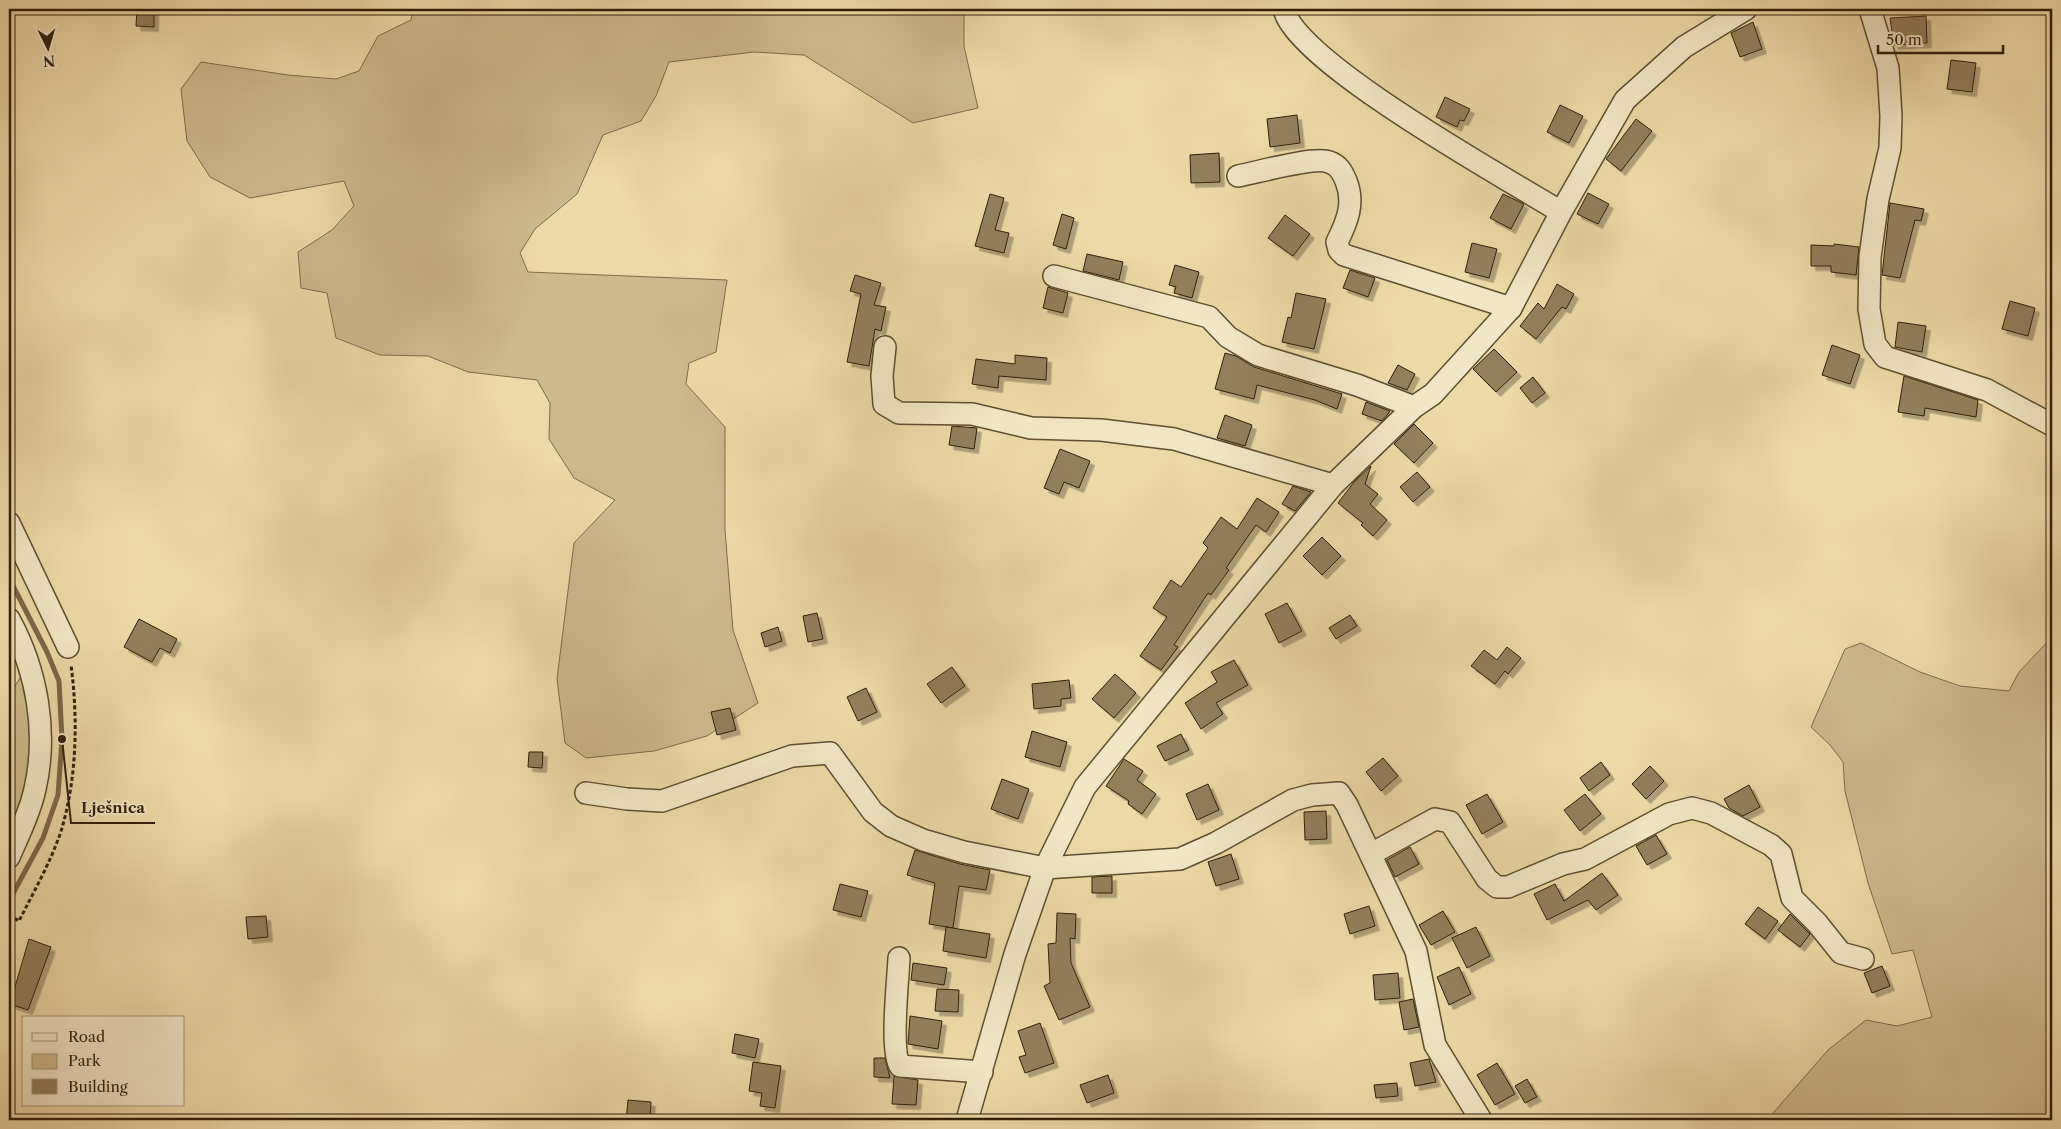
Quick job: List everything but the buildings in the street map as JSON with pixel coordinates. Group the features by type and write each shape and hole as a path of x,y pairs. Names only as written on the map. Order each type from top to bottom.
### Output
{"street":[{"path":"1284,9 1285,16 1299,34 1319,55 1343,74 1396,111 1561,212"},
{"path":"967,1120 1015,954 1045,868 1085,787 1333,486 1414,407 1433,394 1511,308 1561,212 1625,100 1684,47 1746,9"},
{"path":"1870,9 1888,68 1891,116 1890,148 1878,200 1870,257 1869,309 1875,344 1885,357 1987,390 2052,425"},
{"path":"1238,176 1326,160 1339,167 1351,192 1350,209 1337,242 1338,250 1344,255 1511,308"},
{"path":"1054,276 1209,317 1228,337 1258,354 1357,385 1414,407"},
{"path":"885,347 882,376 884,404 899,413 972,414 1031,428 1101,430 1174,439 1333,486"},
{"path":"9,522 68,647"},
{"path":"9,618 28,664 38,702 40,752 35,790 9,858"},
{"path":"586,794 662,801 792,756 830,753 872,812 891,826 922,840 964,852 1045,868 1180,859 1216,843 1293,800 1312,795 1339,793 1348,805 1416,951 1435,1045 1481,1120"},
{"path":"1371,854 1435,819 1450,822 1487,879 1497,887 1508,887 1563,864 1585,859 1669,814 1692,808 1711,813 1771,845 1780,854 1792,898 1818,923 1841,953 1863,959"},
{"path":"899,958 895,1044 896,1059 900,1066 982,1072"}],"path":[{"path":"9,915 19,921 44,872 62,828 73,770 76,723 74,686 68,647"}],"green space":[{"path":"413,9 964,9 964,46 978,108 913,123 804,55 754,52 669,62 656,96 641,121 603,135 577,194 535,229 520,253 528,272 727,280 716,352 689,363 686,384 725,427 725,530 733,630 758,703 707,736 654,751 586,758 565,743 557,679 574,543 615,500 574,478 549,439 550,403 537,380 468,372 428,356 380,355 336,338 327,293 301,288 298,252 332,230 354,206 344,181 250,198 210,177 187,141 181,89 201,62 288,75 336,79 359,71 378,36 411,20"},
{"path":"2052,637 2052,1120 1767,1120 1828,1050 1866,1020 1897,1026 1932,1017 1913,950 1892,954 1868,883 1845,791 1843,762 1830,745 1811,727 1845,649 1861,643 1920,672 1960,686 2009,691 2019,672"},
{"path":"23,673 33,738 30,778 9,829 9,696"}],"waterway":[{"path":"9,578 47,652 59,681 62,739 58,795 43,838 9,901"}],"place":[{"name":"Lješnica","path":"62,739"}]}
